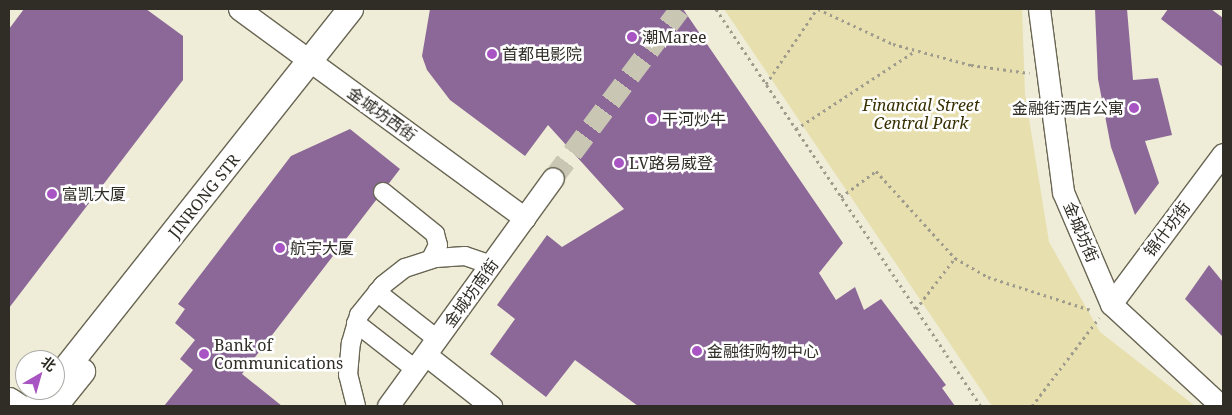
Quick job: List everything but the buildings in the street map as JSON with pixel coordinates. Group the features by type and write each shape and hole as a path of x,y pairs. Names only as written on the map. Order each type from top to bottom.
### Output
{"main road":[{"name":"JINRONG STR","path":"65,368 316,67 350,9"},
{"path":"54,406 316,67"},
{"path":"9,400 18,406"}],"street":[{"name":"金城坊西街","path":"239,9 525,218"},
{"name":"金城坊街","path":"1039,9 1064,192 1112,304 1221,406"},
{"name":"锦什坊街","path":"1112,304 1223,154"},
{"name":"金城坊南街","path":"388,406 554,178"},
{"path":"383,192 435,234 438,245 431,259"},
{"path":"356,406 348,375 356,323 377,292 405,268 431,259 465,256 491,265"},
{"path":"377,292 426,355"},
{"path":"356,323 426,355 491,406"}],"path":[{"path":"716,9 980,406"},
{"path":"766,84 818,9 861,31 916,50 1009,72 1047,74"},
{"path":"796,129 916,50"},
{"path":"841,197 876,172 955,258 988,277 1103,314 1034,406"},
{"path":"916,309 955,258"}],"green space":[{"name":"Financial Street Central Park","path":"724,9 1022,9 1025,94 1049,242 1100,332 1195,406 992,406"}],"tunnel":[{"path":"553,178 680,9"}],"place":[{"name":"潮Maree","path":"632,37"},
{"name":"首都电影院","path":"492,54"},
{"name":"金融街酒店公寓","path":"1134,108"},
{"name":"干河炒牛","path":"652,119"},
{"name":"LV路易威登","path":"619,163"},
{"name":"富凯大厦","path":"52,194"},
{"name":"航宇大厦","path":"280,248"},
{"name":"金融街购物中心","path":"697,351"},
{"name":"Bank of Communications","path":"204,354"}]}
